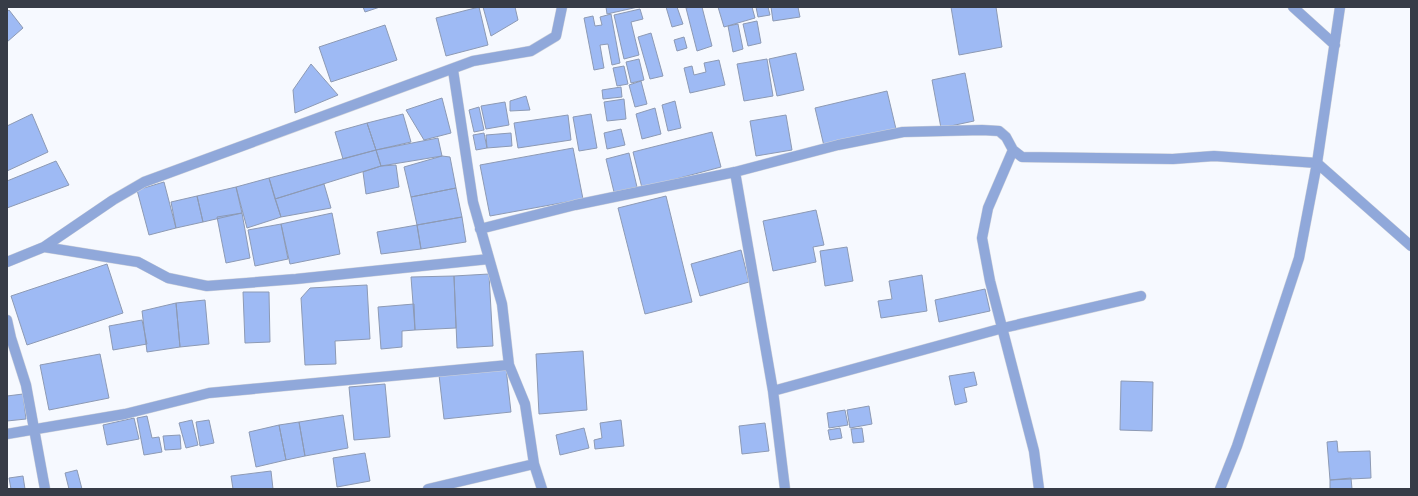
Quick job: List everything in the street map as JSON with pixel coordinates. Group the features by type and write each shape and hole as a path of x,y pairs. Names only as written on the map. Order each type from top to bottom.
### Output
{"street":[{"path":"7,262 44,247 113,200 144,182 473,61 530,51 556,36 562,7"},
{"path":"1293,7 1335,45"},
{"path":"1220,489 1237,446 1299,258 1317,163 1340,7"},
{"path":"452,70 473,202 502,304 509,365 525,404 534,464 542,489"},
{"path":"480,229 575,205 735,172 838,145 903,132 982,130 999,131 1006,137 1013,150 1022,157 1173,159 1214,156 1317,163 1411,246"},
{"path":"1013,150 988,208 982,238 990,281 1034,451 1039,489"},
{"path":"735,172 773,391 785,489"},
{"path":"44,247 138,262 168,278 208,286 296,279 489,259"},
{"path":"773,391 1002,328 1141,296"},
{"path":"7,320 10,338 26,385 45,489"},
{"path":"7,434 35,431 125,414 208,393 509,365"},
{"path":"428,489 534,464"}],"building":[{"path":"363,7 380,7 365,12"},
{"path":"479,7 488,45 446,56 436,18"},
{"path":"483,7 515,7 518,20 491,36"},
{"path":"606,7 638,7 607,14"},
{"path":"666,7 677,7 683,24 672,27"},
{"path":"702,7 712,46 697,51 686,8"},
{"path":"718,7 752,7 755,18 724,27"},
{"path":"756,7 768,7 770,15 758,17"},
{"path":"771,7 798,7 800,17 773,21"},
{"path":"951,7 996,7 1002,47 959,55"},
{"path":"640,9 643,19 631,22 639,55 624,59 614,15"},
{"path":"9,10 23,28 7,42 7,12"},
{"path":"611,14 620,63 612,65 608,44 600,45 604,68 594,70 584,18 593,16 595,26 602,25 600,17"},
{"path":"757,21 761,43 748,46 743,24"},
{"path":"738,24 743,49 733,52 728,26"},
{"path":"385,25 397,60 331,82 319,47"},
{"path":"651,33 663,76 650,79 638,37"},
{"path":"684,37 687,48 677,51 674,40"},
{"path":"796,53 804,90 777,96 769,59"},
{"path":"639,59 644,80 631,83 626,62"},
{"path":"767,59 773,96 744,101 737,64"},
{"path":"719,60 725,85 690,93 684,68 692,66 694,75 706,72 704,63"},
{"path":"311,64 338,95 295,113 293,90"},
{"path":"624,66 628,84 617,86 613,68"},
{"path":"965,73 974,121 941,128 932,80"},
{"path":"641,81 647,104 635,107 629,85"},
{"path":"621,87 622,97 603,99 602,90"},
{"path":"887,91 896,129 824,146 815,108"},
{"path":"526,96 530,110 510,111 510,101"},
{"path":"442,98 451,133 424,140 406,110"},
{"path":"624,99 626,119 607,121 604,102"},
{"path":"675,101 681,128 668,131 662,105"},
{"path":"505,102 509,125 486,129 481,106"},
{"path":"479,107 484,130 474,132 469,110"},
{"path":"655,108 661,134 642,139 636,114"},
{"path":"32,114 48,152 7,171 7,126"},
{"path":"403,114 411,142 376,150 367,123"},
{"path":"591,114 597,148 579,151 573,117"},
{"path":"568,115 571,140 518,148 514,123"},
{"path":"786,115 792,150 756,156 750,121"},
{"path":"367,123 376,150 343,159 335,132"},
{"path":"621,129 625,145 607,149 604,133"},
{"path":"712,132 721,167 642,188 633,152"},
{"path":"484,133 487,148 476,150 473,135"},
{"path":"511,133 512,146 487,148 486,135"},
{"path":"438,138 442,156 381,166 376,150"},
{"path":"573,148 583,199 490,216 480,165"},
{"path":"376,150 381,166 275,199 269,178"},
{"path":"629,153 637,187 614,192 606,159"},
{"path":"442,156 450,157 456,188 411,197 404,167"},
{"path":"56,161 69,185 7,208 7,181"},
{"path":"396,165 399,187 366,194 363,172 381,166"},
{"path":"269,178 281,217 247,228 236,187"},
{"path":"164,182 176,228 149,235 137,190"},
{"path":"324,184 331,208 281,217 275,199"},
{"path":"236,187 242,213 203,222 197,196"},
{"path":"456,188 462,217 417,225 411,197"},
{"path":"197,196 203,222 176,228 171,202"},
{"path":"666,196 692,302 645,314 618,208"},
{"path":"816,210 824,245 813,247 816,262 773,271 763,221"},
{"path":"242,213 250,258 226,263 217,217"},
{"path":"332,213 340,254 290,264 281,224"},
{"path":"462,217 466,242 421,249 417,225"},
{"path":"281,224 288,259 255,266 248,230"},
{"path":"417,225 421,249 381,254 377,232"},
{"path":"847,247 853,281 825,286 820,251"},
{"path":"741,250 749,282 700,296 691,264"},
{"path":"107,264 123,313 27,345 11,296"},
{"path":"489,274 493,346 457,348 454,276"},
{"path":"922,275 927,311 881,318 878,301 892,299 889,281"},
{"path":"454,276 456,328 415,330 411,277"},
{"path":"367,285 370,339 335,341 336,364 305,365 301,298 310,288"},
{"path":"985,289 990,311 939,322 935,300"},
{"path":"243,292 269,292 270,342 245,343"},
{"path":"205,300 209,344 180,347 176,303"},
{"path":"176,303 180,347 147,352 142,311"},
{"path":"414,304 415,330 402,331 402,347 381,349 378,307"},
{"path":"142,320 147,344 113,350 109,326"},
{"path":"583,351 587,410 539,414 536,354"},
{"path":"100,354 109,398 49,410 40,365"},
{"path":"506,368 511,412 444,419 439,375"},
{"path":"974,372 977,385 964,388 967,402 955,405 949,376"},
{"path":"1121,381 1153,382 1152,431 1120,430"},
{"path":"385,384 390,437 354,440 349,387"},
{"path":"23,394 26,419 7,421 7,396"},
{"path":"869,406 872,424 850,428 847,410"},
{"path":"845,410 848,425 829,428 827,413"},
{"path":"343,415 348,448 305,456 299,422"},
{"path":"147,416 152,438 159,437 162,452 144,455 137,418"},
{"path":"134,418 139,439 107,445 103,425"},
{"path":"192,420 198,445 186,448 179,423"},
{"path":"209,420 214,443 200,446 196,422"},
{"path":"621,420 624,446 595,449 594,440 602,438 600,423"},
{"path":"299,422 305,456 286,460 279,425"},
{"path":"765,423 769,451 742,454 739,426"},
{"path":"279,425 286,460 256,467 249,432"},
{"path":"584,428 589,448 560,455 556,435"},
{"path":"840,428 842,438 830,440 828,430"},
{"path":"862,428 864,442 853,443 851,429"},
{"path":"180,435 181,449 165,450 163,436"},
{"path":"1337,441 1338,452 1370,451 1371,478 1330,480 1327,442"},
{"path":"365,453 370,481 337,487 333,458"},
{"path":"77,470 82,489 69,489 65,473"},
{"path":"271,471 273,489 233,489 231,476"},
{"path":"23,476 25,489 11,489 9,478"},
{"path":"1351,478 1352,489 1330,489 1330,480"}]}
